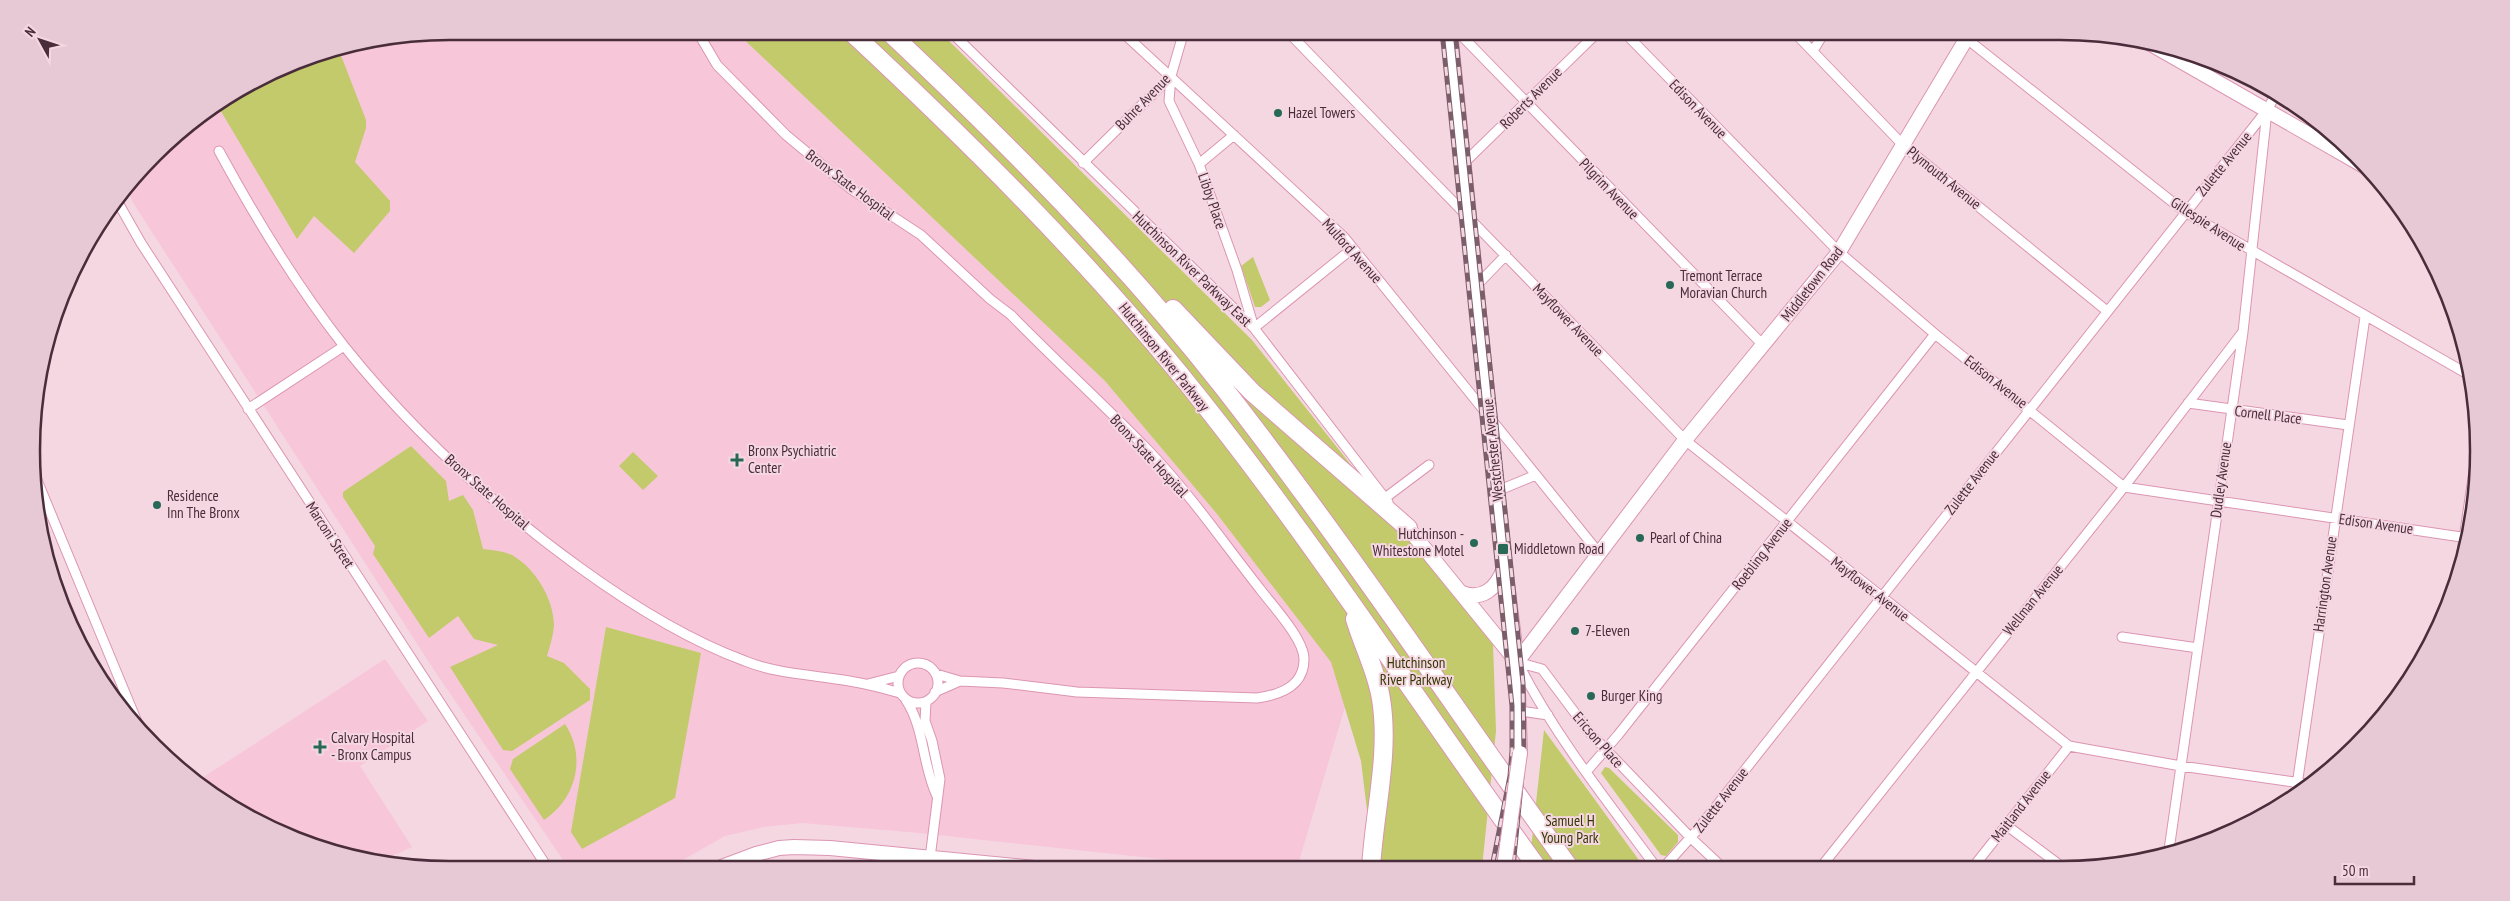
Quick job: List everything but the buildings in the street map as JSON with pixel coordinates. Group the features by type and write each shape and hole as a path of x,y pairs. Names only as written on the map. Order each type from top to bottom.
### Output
{"highway":[{"name":"Hutchinson River Parkway","path":"859,40 1006,180 1105,287 1202,402 1350,604 1533,861"},
{"name":"Hutchinson River Parkway","path":"897,40 1014,151 1090,231 1174,328 1286,470 1565,861"},
{"path":"1090,231 1159,294 1252,392 1408,528"},
{"path":"1350,604 1376,679 1382,711 1383,746 1368,861"}],"main road":[{"name":"Westchester Avenue","path":"1451,40 1505,567 1522,664 1520,752 1505,861"},
{"name":"Middletown Road","path":"1522,664 1599,553 1686,440 1839,252 1966,40"},
{"path":"2177,57 2345,155"},
{"path":"1408,528 1522,664"},
{"path":"1460,592 1480,596 1499,581 1505,567"},
{"path":"737,861 756,854 786,848 821,848 962,861"}],"street":[{"name":"Bronx State Hospital","path":"702,40 717,65 786,135 850,189 921,235 990,299 1011,315 1146,448 1273,606 1301,645 1304,660 1296,681 1289,689 1278,695 1257,698 1077,692 1003,683 960,681 936,674"},
{"name":"Hutchinson River Parkway East","path":"959,40 1254,328 1408,528"},
{"name":"Mulford Avenue","path":"1130,40 1156,66 1171,76 1353,248 1599,553"},
{"name":"Buhre Avenue","path":"1083,163 1171,76 1181,40"},
{"name":"Mayflower Avenue","path":"1296,40 1686,440 1787,523 2069,746 2294,787"},
{"name":"Pilgrim Avenue","path":"1466,40 1763,345"},
{"name":"Roberts Avenue","path":"1463,164 1589,40"},
{"name":"Edison Avenue","path":"1632,40 1839,252 1935,334 2124,487 2461,536"},
{"name":"Plymouth Avenue","path":"1802,40 1904,146 2107,311"},
{"path":"1813,51 1820,40"},
{"name":"Gillespie Avenue","path":"1975,40 2186,212 2253,253 2462,371"},
{"name":"Libby Place","path":"1171,76 1168,101 1199,164 1237,270 1254,328"},
{"name":"Zulette Avenue","path":"1670,861 1691,838 2267,110 2273,100"},
{"name":"Dudley Avenue","path":"2170,846 2243,332 2267,110"},
{"path":"1199,164 1234,135"},
{"name":"Bronx State Hospital","path":"219,151 276,250 344,346 399,409 467,476 552,547 635,604 704,643 746,662 779,671 868,684 903,696"},
{"name":"Marconi Street","path":"121,207 141,243 543,861"},
{"path":"1254,328 1353,248"},
{"path":"1477,285 1506,255"},
{"name":"Harrington Avenue","path":"2297,785 2365,317"},
{"name":"Wellman Avenue","path":"1826,861 2124,487 2243,332"},
{"name":"Roebling Avenue","path":"1586,772 1606,751 1935,334"},
{"path":"248,408 344,346"},
{"name":"Cornell Place","path":"2188,403 2348,425"},
{"path":"1385,498 1429,465"},
{"path":"1497,492 1536,475"},
{"path":"43,494 131,708"},
{"path":"2122,637 2198,648"},
{"path":"903,696 916,703 926,702 936,692 938,685 936,674 928,666 917,663 906,666 899,676 898,684 903,696 914,711 929,779 937,796"},
{"name":"Ericson Place","path":"1522,664 1542,669 1590,734 1716,861"},
{"name":"Ericson Place","path":"1522,664 1548,715 1586,772"},
{"name":"Bronx State Hospital","path":"868,684 899,676"},
{"name":"Bronx State Hospital","path":"936,692 960,681"},
{"path":"926,702 925,722 932,741 940,779 930,858"},
{"name":"Ericson Place","path":"1520,711 1548,715"},
{"name":"Maitland Avenue","path":"1978,861 2069,746"},
{"path":"1586,772 1652,861"},
{"path":"2006,825 2054,861"}],"shaded area":[{"name":"Bronx Psychiatric Center","path":"450,40 745,40 1105,381 1217,514 1332,662 1345,707 1299,861 1179,861 919,833 802,823 764,827 725,836 681,861 564,861 432,667 132,201 130,195 160,160 222,109 269,82 293,71 344,54 397,44"},
{"path":"61,577 90,646 71,608"},
{"name":"Calvary Hospital - Bronx Campus","path":"385,659 428,721 360,766 412,847 392,856 344,847 293,830 245,806 203,777"}],"green space":[{"name":"Hutchinson River Parkway","path":"745,40 948,40 1252,340 1493,644 1496,731 1483,861 1373,861 1361,761 1331,662 1217,514 1105,381"},
{"path":"340,55 366,120 366,128 355,162 390,201 390,211 354,253 314,216 297,239 220,110 269,82 293,71"},
{"path":"1253,257 1270,300 1261,307 1255,307 1241,266"},
{"path":"411,446 446,481 449,501 463,495 473,510 483,549 512,555 528,568 542,585 551,605 554,626 547,656 564,663 590,689 590,700 512,751 503,750 450,667 498,645 474,639 458,616 429,638 373,554 375,546 343,497 343,492"},
{"path":"633,452 658,476 643,490 619,466"},
{"path":"606,627 701,653 675,798 582,849 571,832"},
{"path":"565,724 576,750 575,776 571,789 564,801 544,820 510,769 513,759"},
{"name":"Samuel H Young Park","path":"1544,730 1640,861 1530,861"},
{"path":"1605,767 1609,768 1678,835 1678,842 1666,856 1661,855 1601,773"}],"railway":[{"path":"1443,40 1512,706 1510,776 1493,861"},
{"path":"1456,40 1523,683 1524,755 1514,861"}],"place":[{"name":"Hazel Towers","path":"1278,113"},
{"name":"Tremont Terrace Moravian Church","path":"1670,285"},
{"name":"Bronx Psychiatric Center","path":"737,460"},
{"name":"Residence Inn The Bronx","path":"157,505"},
{"name":"Pearl of China","path":"1640,538"},
{"name":"Hutchinson - Whitestone Motel","path":"1474,543"},
{"name":"Middletown Road","path":"1503,549"},
{"name":"7-Eleven","path":"1575,631"},
{"name":"Burger King","path":"1591,696"},
{"name":"Calvary Hospital - Bronx Campus","path":"320,747"}]}
